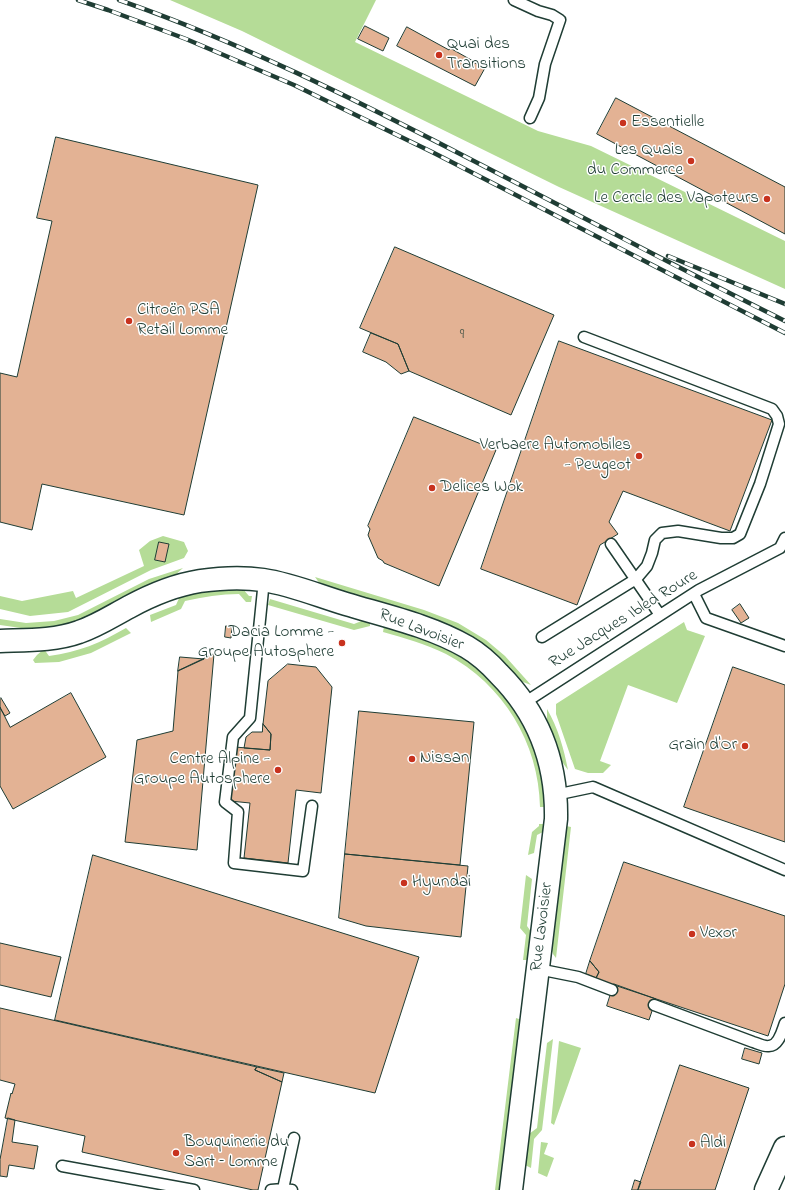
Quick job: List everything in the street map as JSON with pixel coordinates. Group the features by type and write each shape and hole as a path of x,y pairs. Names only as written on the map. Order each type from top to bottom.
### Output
{"street":[{"name":"Rue Lavoisier","path":"0,641 55,638 79,632 103,622 156,594 184,584 220,578 264,580 289,586 429,630 455,641 469,648 493,668 515,691 524,703 543,739 551,769 555,795 556,819 511,1190"},
{"name":"Rue Lavoisier","path":"0,635 32,639"},
{"path":"766,1190 785,1148"}],"lane":[{"path":"514,0 538,11 552,15 560,20 545,64 539,98 530,118"},
{"path":"542,637 636,579 647,566 652,554 655,540 662,533 678,531 721,538 733,538 740,534 760,484 779,424 778,416 772,409 584,337"},
{"name":"Rue Jacques Ibled Roure","path":"524,703 694,594 780,548 785,538"},
{"path":"611,544 660,615"},
{"path":"264,580 250,718 233,737 226,802 238,812 234,863 303,871 312,806"},
{"path":"694,594 706,618 785,646"},
{"path":"555,795 593,788 785,870"},
{"path":"538,969 578,977 612,990"},
{"path":"654,1005 753,1042 769,1046 775,1044 785,1023"},
{"path":"272,1190 288,1189 294,1138"},
{"path":"62,1166 194,1190"}],"green space":[{"path":"170,0 376,0 355,42 538,131 591,146 785,241 785,289 559,187 242,31"},
{"path":"163,536 184,542 188,551 184,558 151,570 68,612 30,616 0,609 0,596 22,601 73,591 76,598 144,566 139,550 150,541"},
{"path":"183,568 173,577 80,621 54,628 28,629 0,625 0,619 26,623 54,621 78,615 149,579"},
{"path":"315,577 424,610 458,623 486,640 505,656 531,685 519,679 502,661 483,646 421,616 320,584"},
{"path":"242,588 249,596 252,596 251,602 246,602 239,594 219,595 185,601 181,609 151,622 150,615 176,605 180,596 202,591"},
{"path":"270,599 354,624 364,620 370,621 370,626 354,630 268,605"},
{"path":"684,622 687,630 705,636 677,703 628,685 600,761 611,765 603,773 588,773 575,769 556,714 556,704"},
{"path":"384,626 450,649 483,672 497,685 520,716 529,733 543,775 546,807 540,807 538,783 533,760 525,738 501,699 485,682 446,654 431,647 383,632"},
{"path":"126,628 131,633 91,653 59,662 35,663 33,660 44,649 49,656 70,652 98,642"},
{"path":"547,709 560,739 568,770 560,759 556,744 547,723"},
{"path":"539,824 545,824 545,831 537,835 534,853 528,855 532,832 539,826"},
{"path":"566,826 571,827 556,958 551,947"},
{"path":"526,875 532,879 527,926 532,933 530,958 523,960 526,935 520,928"},
{"path":"516,1018 522,1020 501,1190 495,1190"},
{"path":"553,1039 542,1130 534,1139 531,1168 525,1165 529,1134 537,1128 547,1043"},
{"path":"559,1041 581,1048 554,1125 551,1123"},
{"path":"541,1142 548,1143 544,1154 554,1158 547,1177 538,1173"}],"building":[{"path":"365,26 389,38 383,51 358,39"},
{"name":"Quai des Transitions","path":"407,27 449,50 450,48 485,68 475,86 397,46"},
{"name":"Les Quais du Commerce","path":"616,98 785,187 785,234 597,134"},
{"name":"Citroën PSA Retail Lomme","path":"56,137 258,185 184,515 42,484 32,530 0,522 0,373 17,377 52,221 37,218"},
{"path":"395,247 554,315 511,415 409,371 398,344 360,328"},
{"path":"371,333 398,344 409,371 401,374 386,362 363,352"},
{"name":"Verbaere Automobiles - Peugeot","path":"559,341 772,420 730,531 623,491 609,522 618,534 600,545 577,605 481,569"},
{"name":"Delices Wok","path":"414,417 496,450 439,586 384,563 378,558 368,535 370,529 368,526"},
{"path":"159,542 169,544 165,562 155,560"},
{"path":"740,604 749,618 741,623 732,610"},
{"path":"226,626 232,627 231,638 225,637"},
{"path":"214,654 197,850 125,842 137,740 173,731 178,671"},
{"path":"180,657 204,659 178,671"},
{"name":"Centre Alpine - Groupe Autosphere","path":"288,664 316,667 332,687 321,793 296,790 288,863 244,858 250,803 230,801 235,747 270,750 271,734 263,724 268,681"},
{"name":"Grain d'Or","path":"733,667 785,685 785,842 684,807"},
{"path":"71,693 106,757 13,809 0,786 0,707 10,727"},
{"path":"1,698 10,713 5,716 0,708"},
{"name":"Nissan","path":"359,711 474,722 460,865 345,854"},
{"path":"263,724 271,734 270,750 244,748 246,737 252,732 262,732"},
{"name":"Hyundai","path":"345,854 468,866 461,937 366,926 339,918"},
{"path":"93,855 419,957 375,1093 55,1020"},
{"name":"Vexor","path":"624,862 785,916 785,984 768,1036 595,980 599,972 590,961"},
{"path":"0,943 61,957 51,997 0,985"},
{"path":"590,961 599,972 596,978 586,974"},
{"path":"614,984 656,999 649,1020 607,1006"},
{"path":"0,1008 257,1067 255,1070 282,1082 258,1190 82,1152 85,1136 5,1118 11,1093 12,1094 15,1084 0,1080"},
{"path":"745,1048 762,1053 759,1064 742,1059"},
{"name":"Aldi","path":"680,1065 749,1088 715,1190 638,1190"},
{"path":"257,1067 284,1073 282,1082 255,1070"},
{"path":"8,1118 15,1120 12,1142 38,1146 34,1169 9,1165 7,1177 0,1176 0,1160"},
{"path":"635,1180 641,1182 638,1190 632,1190"}],"railway":[{"path":"78,0 186,39 294,85 432,152 785,333"},
{"path":"119,0 209,34 339,93 785,321"},
{"path":"668,256 785,304"}],"place":[{"name":"Quai des Transitions","path":"439,55"},
{"name":"Essentielle","path":"623,123"},
{"name":"Les Quais du Commerce","path":"691,161"},
{"name":"Le Cercle des Vapoteurs","path":"767,199"},
{"name":"Citroën PSA Retail Lomme","path":"129,321"},
{"name":"Verbaere Automobiles - Peugeot","path":"639,456"},
{"name":"Delices Wok","path":"432,488"},
{"name":"Dacia Lomme - Groupe Autosphere","path":"342,643"},
{"name":"Grain d'Or","path":"745,746"},
{"name":"Nissan","path":"412,759"},
{"name":"Centre Alpine - Groupe Autosphere","path":"278,770"},
{"name":"Hyundai","path":"404,883"},
{"name":"Vexor","path":"692,934"},
{"name":"Aldi","path":"692,1144"},
{"name":"Bouquinerie du Sart – Lomme","path":"176,1153"}]}
